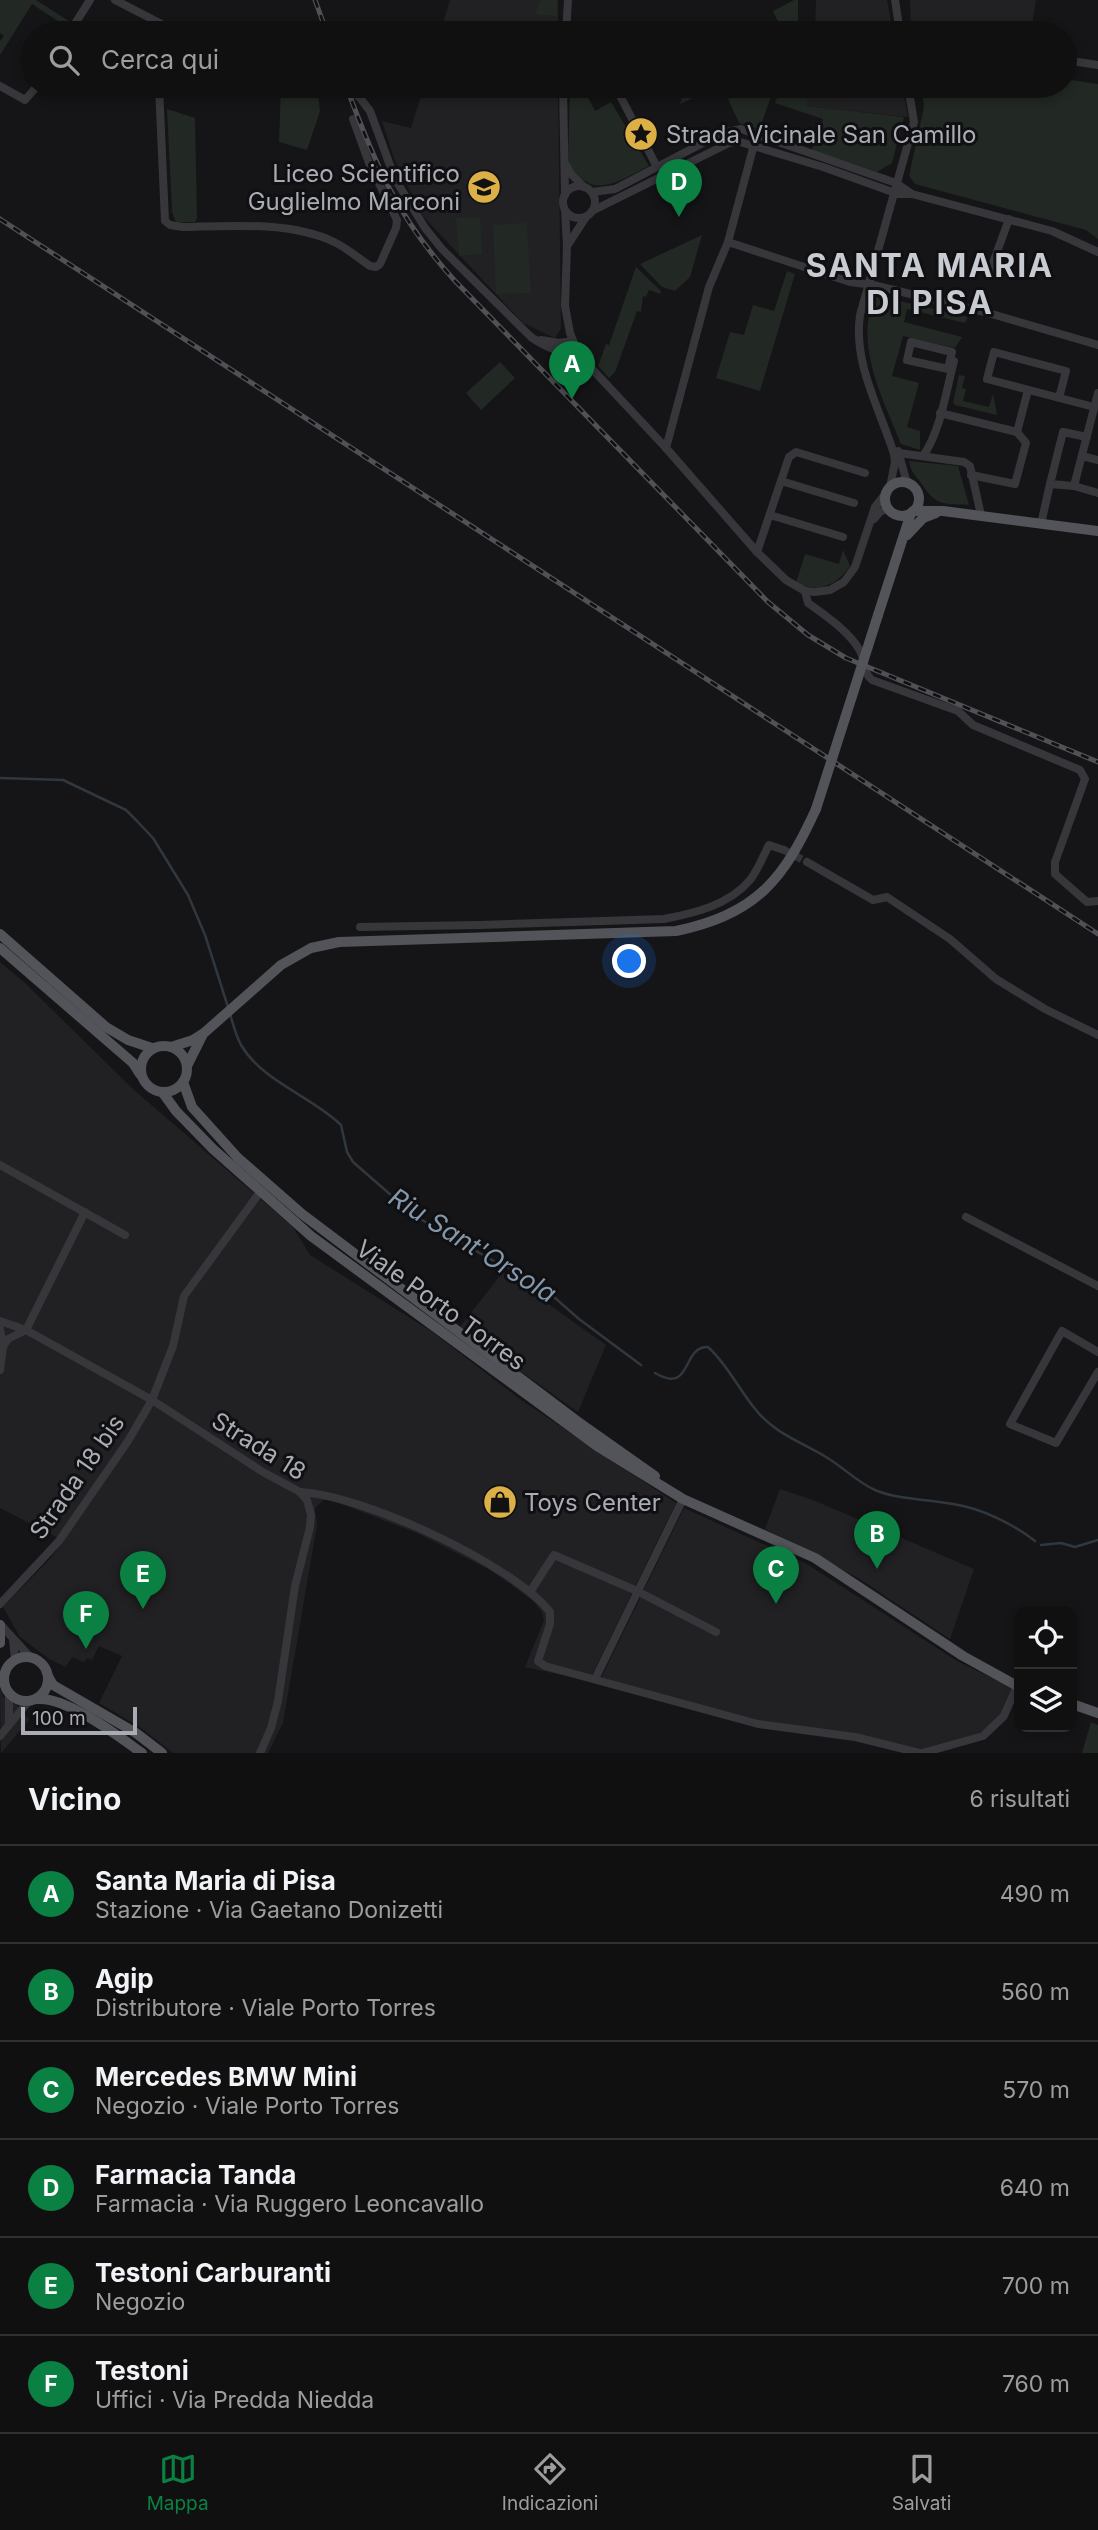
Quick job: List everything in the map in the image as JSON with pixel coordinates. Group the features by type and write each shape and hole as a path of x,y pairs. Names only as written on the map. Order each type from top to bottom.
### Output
{"main road":[{"path":"903,541 899,523 891,511 888,490 898,482 907,483 915,489 919,498 943,511"},
{"path":"171,1047 193,1040 281,965 312,948 339,942 676,931 708,923 754,901 778,877 798,849 816,809 912,512 919,498"},
{"path":"891,511 906,515 912,512 943,511 1098,531"},
{"path":"903,541 923,518 943,511"},
{"path":"0,934 106,1027 128,1040 152,1048 171,1047 179,1051 187,1066"},
{"path":"0,948 133,1063 148,1087 163,1093 171,1092 183,1082 187,1066 204,1032"},
{"path":"140,1074 140,1064 152,1048"},
{"name":"Viale Porto Torres","path":"183,1082 192,1107 238,1158 302,1214 587,1429 650,1473 722,1516"},
{"name":"Viale Porto Torres","path":"163,1093 193,1128 260,1192 320,1242 597,1446 683,1499 816,1558 963,1656 1014,1684"},
{"path":"0,1625 0,1643"},
{"path":"142,1753 77,1711 55,1701 18,1700 9,1694 2,1681 8,1662 31,1658 42,1664 53,1685 136,1733 162,1753"},
{"path":"33,1700 45,1692 48,1678"},
{"path":"1077,1706 1098,1713"}],"street":[{"path":"77,21 90,0"},
{"path":"115,0 155,21"},
{"path":"567,21 568,0"},
{"path":"897,0 899,21"},
{"path":"1077,62 1098,65"},
{"path":"0,86 24,100 26,98"},
{"path":"160,98 165,221 170,225 264,227 310,233 333,241 370,267 374,267 380,264 396,229 397,220 369,163 353,119"},
{"path":"360,98 370,111 395,179 425,228 442,249 531,337 556,351 579,355"},
{"path":"563,98 567,246 565,306 572,341 579,355 666,447 757,552 786,580 804,591 831,590 851,575 877,504 888,490 895,462 887,430 859,353 857,333 914,122 910,98"},
{"path":"621,98 657,167"},
{"path":"565,195 570,189 615,189 722,133 741,130 897,183 912,194"},
{"path":"666,447 709,287 728,242 757,135"},
{"path":"565,210 572,216 589,214 737,141 896,193 912,194 1052,230 1098,252"},
{"path":"564,161 571,174 588,190 595,202 567,246"},
{"path":"990,271 1009,219"},
{"path":"728,242 850,282 869,284 985,312 1098,345"},
{"path":"531,337 559,343 572,341"},
{"path":"911,342 952,352 950,360 948,369 906,360 911,342"},
{"path":"1059,398 1066,371 994,352 987,379 1028,390 1059,398 1094,407"},
{"path":"923,456 940,413 954,361 950,360"},
{"path":"1017,432 1028,390"},
{"path":"1074,486 1098,393"},
{"path":"940,413 1017,432 1026,443 1015,484 971,475"},
{"path":"887,430 899,453 907,483"},
{"path":"1041,524 1063,432 1087,437"},
{"path":"757,552 789,457 796,452 864,473"},
{"path":"899,453 964,462 970,466 981,515"},
{"path":"1082,456 1098,460"},
{"path":"781,481 855,503"},
{"path":"1050,484 1074,486 1098,493"},
{"path":"869,524 880,512 891,511"},
{"path":"770,515 843,537"},
{"path":"804,591 808,603 834,621 859,648 867,676 872,680 958,711 973,725 1080,770 1085,779 1082,792 1055,862 1055,874 1087,902 1098,901"},
{"path":"360,927 664,919 692,914 718,904 738,891 751,878 769,845 784,850"},
{"path":"807,862 873,900 887,897 950,939 996,979 1045,1009 1098,1035"},
{"path":"475,938 479,925"},
{"path":"0,1165 125,1235"},
{"name":"Strada 18 bis","path":"0,1604 59,1541 128,1440 152,1401 173,1346 184,1296 260,1192"},
{"path":"3,1347 8,1339 26,1330 85,1212"},
{"path":"966,1217 1098,1286"},
{"name":"Strada 18","path":"0,1321 26,1330 152,1401 263,1472 300,1492 307,1500 311,1515 310,1527 295,1586 278,1701 271,1728 260,1753"},
{"path":"0,1329 3,1347 0,1370"},
{"path":"1098,1352 1062,1331 1010,1424 1056,1443 1098,1372"},
{"path":"300,1492 314,1492 354,1503 398,1520 494,1566 530,1592 550,1612 551,1618 538,1661 545,1666 758,1724 855,1737 921,1753 983,1736 1004,1716 1014,1695"},
{"path":"595,1679 683,1499"},
{"path":"530,1592 554,1555 637,1591 716,1632"},
{"path":"0,1625 31,1658"},
{"path":"8,1662 13,1639"},
{"path":"9,1694 9,1724"},
{"path":"0,1736 33,1700"}],"shaded area":[{"path":"0,0 36,0 69,21 58,21 32,4 0,55 0,41 4,36 0,33"},
{"path":"450,0 558,0 558,21 444,21"},
{"path":"541,0 557,0 557,16 535,14"},
{"path":"798,0 798,21 778,21 773,11"},
{"path":"816,0 887,0 891,21 815,21"},
{"path":"910,0 1036,0 1033,21 911,21"},
{"path":"1077,81 1098,84 1098,239 1086,230 915,184 909,176 924,107 923,98 1077,98"},
{"path":"281,98 318,98 320,111 307,150 279,142"},
{"name":"Liceo Scientifico Guglielmo Marconi","path":"420,98 558,98 561,328 555,338 523,323 422,215 394,158 382,121 411,128"},
{"path":"570,98 588,98 595,111 611,102 649,166 615,182 596,185 577,175 568,163"},
{"path":"682,98 693,98 680,104"},
{"path":"771,98 759,130 739,123 728,99"},
{"path":"777,98 808,98 807,106 904,117 892,163 877,172 812,150 823,119 775,103"},
{"path":"807,98 904,98 908,117 806,106"},
{"path":"167,109 195,118 195,222 176,222 172,212"},
{"path":"480,217 482,254 459,256 456,218"},
{"path":"527,223 531,293 496,294 493,225"},
{"path":"702,235 690,277 675,291 662,287 640,264"},
{"path":"636,267 661,291 660,294 649,290 646,297 643,296 641,312 637,311 615,372 609,378 598,366 606,344 609,345"},
{"path":"787,271 795,274 760,391 716,378 730,332 744,335 753,305 774,311"},
{"path":"874,295 968,317 965,323 907,309 904,322 962,337 955,348 903,336 892,376 919,383 907,427 920,431 920,450 901,444 873,371 868,334"},
{"path":"500,362 515,378 481,410 466,393"},
{"path":"959,375 965,376 963,401 989,407 993,394 997,415 955,405 953,402"},
{"path":"909,461 958,466 969,505 937,501 913,472"},
{"path":"843,550 850,566 839,579 820,587 796,583 805,554 839,564"},
{"path":"0,962 134,1090 293,1227 310,1255 431,1331 521,1400 676,1503 589,1681 525,1667 544,1620 542,1612 534,1602 513,1586 488,1569 419,1534 326,1498 315,1508 317,1525 283,1723 268,1753 173,1753 141,1728 99,1703 122,1656 99,1646 92,1660 87,1658 84,1662 72,1657 66,1667 49,1659 20,1637 3,1607 64,1541 0,1508"},
{"path":"503,1272 606,1345 578,1412 459,1328"},
{"path":"780,1489 813,1500 974,1569 950,1639 858,1578 765,1529"},
{"path":"684,1508 807,1564 957,1661 1013,1688 1001,1715 980,1733 923,1749 855,1734 759,1723 601,1678"},
{"path":"0,1689 3,1697 17,1705 29,1720 1,1753"},
{"path":"1091,1722 1098,1725 1098,1753 1082,1753"}],"waterway":[{"name":"Riu Sant'Orsola","path":"0,778 63,780 126,810 137,821 153,838 188,895 205,935 228,1007"},
{"name":"Riu Sant'Orsola","path":"230,1014 239,1041 250,1058 274,1079 316,1105 341,1125 347,1152 353,1162 415,1216 538,1283 579,1319 641,1365"},
{"name":"Riu Sant'Orsola","path":"655,1373 676,1378 694,1354 708,1347 763,1418 868,1487 894,1496 975,1509 1007,1523 1035,1541"},
{"name":"Riu Sant'Orsola","path":"1041,1545 1061,1543 1075,1547 1098,1540"}],"tunnel":[{"path":"784,850 807,862"}],"railway":[{"path":"315,0 323,21"},
{"path":"351,98 390,190 435,258 768,602 808,635 846,658 1098,762"},
{"path":"0,219 1098,934"}],"place":[{"name":"Strada Vicinale San Camillo","path":"641,134"},
{"name":"Liceo Scientifico Guglielmo Marconi","path":"484,187"},
{"name":"Farmacia Tanda","path":"679,217"},
{"name":"Santa Maria di Pisa","path":"572,399"},
{"name":"Toys Center","path":"500,1502"},
{"name":"Agip","path":"877,1569"},
{"name":"Mercedes BMW Mini","path":"776,1604"},
{"name":"Testoni Carburanti","path":"143,1609"},
{"name":"Testoni","path":"86,1649"}],"district":[{"name":"SANTA MARIA DI PISA","path":"930,284"}]}
